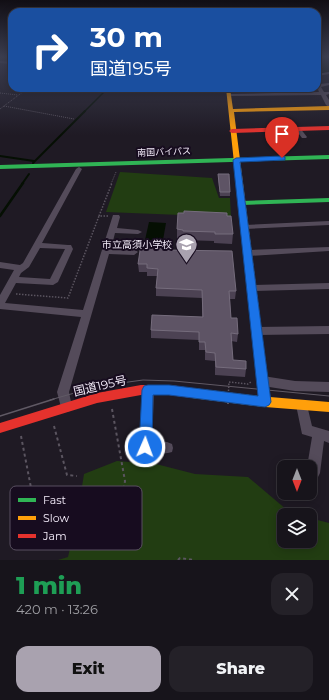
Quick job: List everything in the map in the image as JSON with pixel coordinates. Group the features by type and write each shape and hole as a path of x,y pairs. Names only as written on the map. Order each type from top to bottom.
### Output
{"main road":[{"path":"228,92 265,402"},
{"path":"230,111 329,107"},
{"path":"232,131 329,128"},
{"name":"南国バイパス","path":"0,172 329,157"},
{"name":"南国バイパス","path":"0,168 329,161"},
{"path":"242,203 329,200"},
{"name":"国道195号","path":"0,428 110,395 148,390 175,391 302,406 329,407"}],"street":[{"path":"228,92 329,93"},
{"path":"322,93 329,107"},
{"path":"298,129 304,137"},
{"path":"79,169 26,265 21,268 0,304 86,314"},
{"path":"66,407 63,392 116,217"},
{"path":"245,227 329,223"},
{"path":"112,230 138,232"},
{"path":"13,280 53,282 69,249 68,247 37,245"},
{"path":"248,253 329,249"},
{"path":"105,251 134,252"},
{"path":"0,265 21,268"},
{"path":"252,288 329,286"},
{"path":"257,331 329,330"},
{"path":"263,381 295,386 329,387"},
{"path":"148,390 145,447 167,448"},
{"path":"302,406 306,430 324,436 317,460"}],"path":[{"path":"0,109 22,92"},
{"path":"0,94 18,95"},
{"path":"4,106 74,119"},
{"path":"116,170 99,216 116,217"},
{"path":"228,404 229,382 248,384"},
{"path":"110,395 125,481 124,486"},
{"path":"50,412 67,475 77,476"},
{"path":"19,422 31,486"},
{"path":"178,560 180,558 186,558 194,560"}],"green space":[{"path":"120,172 212,178 219,198 230,198 231,217 106,212"},
{"path":"117,461 156,464 195,474 248,477 285,508 277,508 277,548 317,548 317,520 329,523 329,560 58,560 68,557 70,550 142,550 142,486 82,486 84,474"}],"shaded area":[{"path":"149,222 166,223 163,240 145,240"}],"building":[{"path":"218,174 229,174 230,192 220,192"},
{"path":"184,211 227,213 227,216 231,216 233,234 215,234 215,232 183,231 177,229 178,213 184,213"},
{"path":"141,244 166,245 165,250 232,251 236,291 229,291 231,318 237,318 238,334 231,333 233,360 246,361 246,369 216,367 215,353 206,352 205,342 199,342 199,332 151,330 152,315 203,317 202,290 156,288 158,269 147,268 147,264 138,264"}],"waterway":[{"path":"33,163 104,92"},
{"path":"0,156 34,161"},
{"path":"22,184 29,174"},
{"path":"0,216 23,183"}],"tram line":[{"path":"50,400 99,386 143,380 174,381 329,396"},
{"path":"0,416 54,399"}],"traffic: fast":[{"path":"0,167 329,157"},
{"path":"242,203 329,200"}],"traffic: slow":[{"path":"228,92 265,402"},
{"path":"230,111 329,108"},
{"path":"192,393 265,402 329,407"}],"traffic: jam":[{"path":"232,131 329,128"},
{"path":"0,428 97,398 141,390 169,390 192,393"}],"place":[{"name":"市立高須小学校","path":"187,264"}],"route":[{"path":"145,447 148,390 169,390 265,402 238,166 236,160 282,158"}]}
